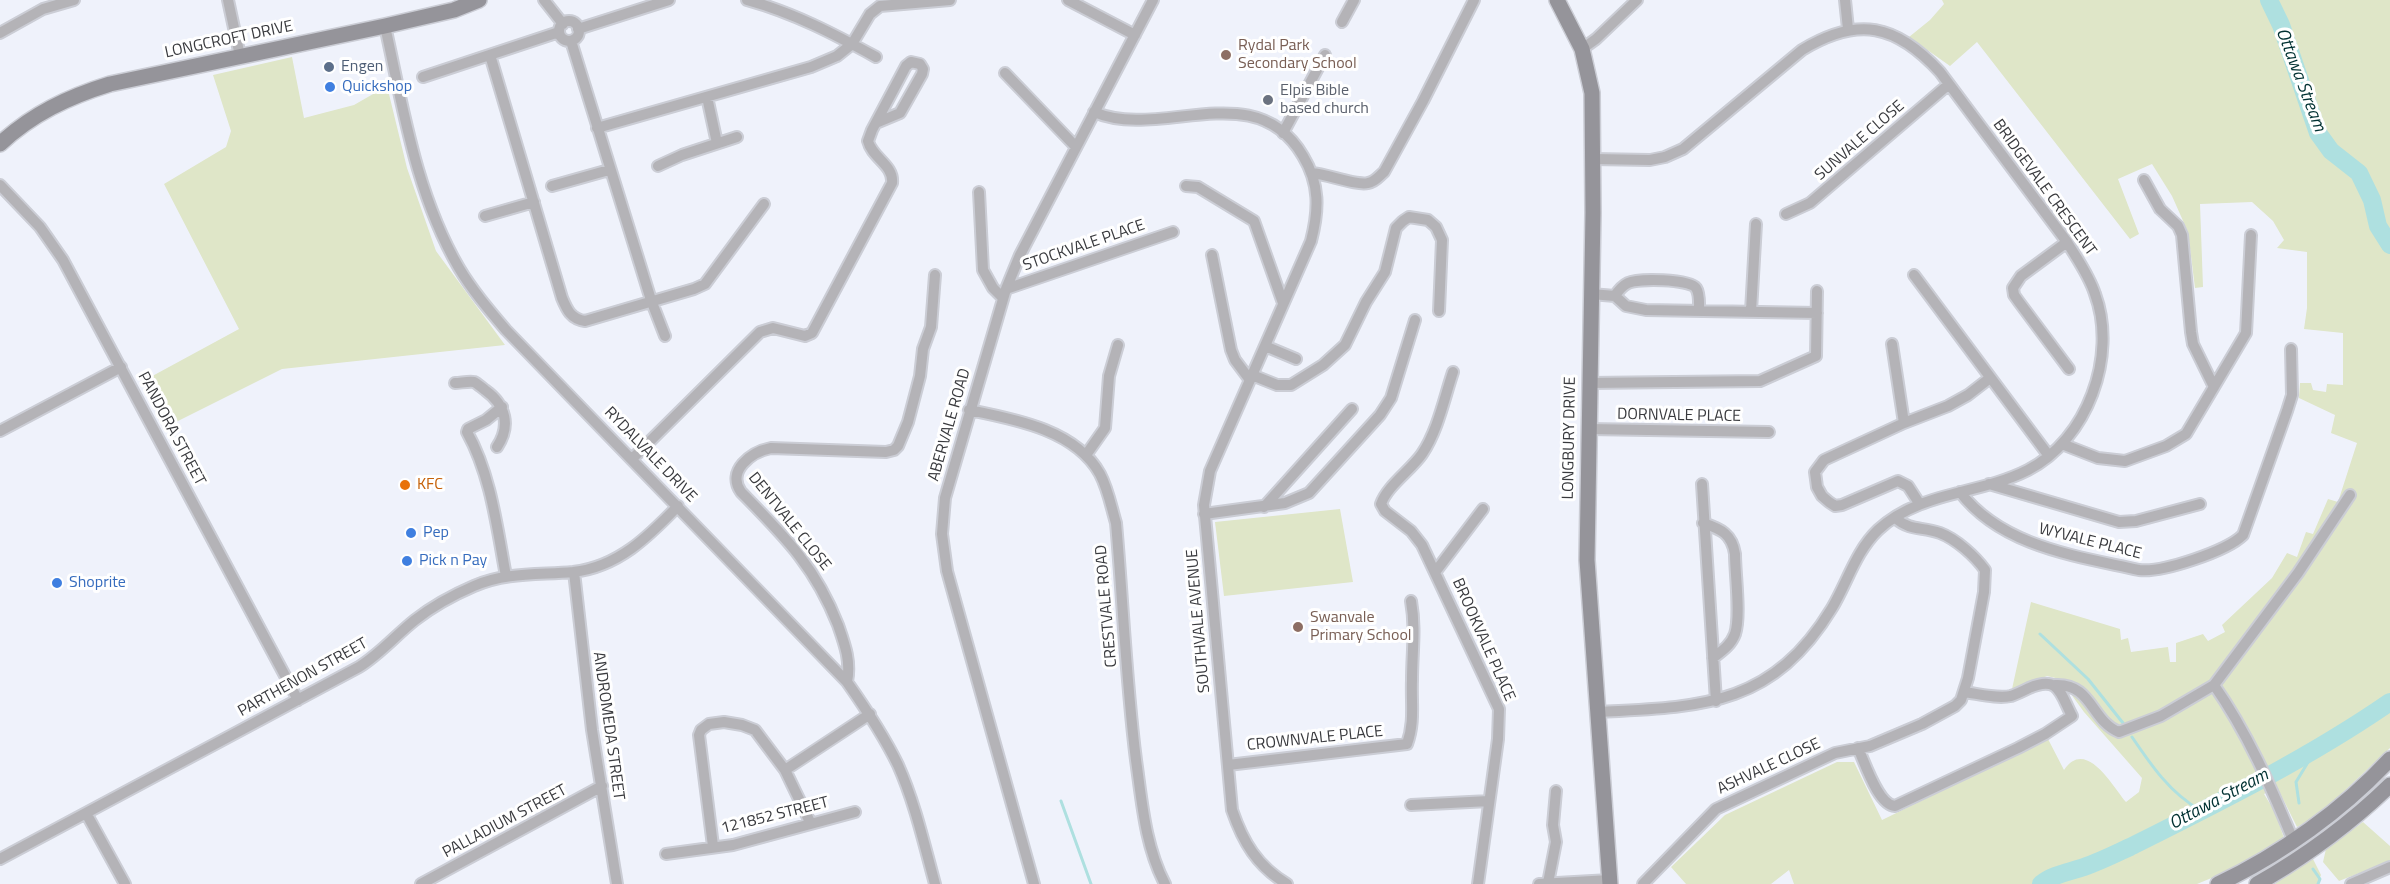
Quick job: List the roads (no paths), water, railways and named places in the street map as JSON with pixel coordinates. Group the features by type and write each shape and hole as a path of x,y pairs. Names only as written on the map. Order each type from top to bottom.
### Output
{"street":[{"path":"0,33 43,9 72,0"},
{"path":"228,0 240,56"},
{"name":"LONGCROFT DRIVE","path":"0,144 24,124 72,96 110,84 385,26 454,10 479,0"},
{"path":"544,0 561,28 564,40 571,41 576,38 578,29"},
{"path":"578,29 669,0"},
{"path":"747,0 781,9 876,57"},
{"path":"597,128 811,67 837,56 852,44 870,14 880,6 950,0"},
{"path":"1068,0 1135,35"},
{"name":"ABERVALE ROAD","path":"1034,884 954,602 944,555 942,517 969,410 1005,293 1020,255 1153,0"},
{"path":"1342,22 1354,0"},
{"path":"1312,173 1361,183 1375,180 1384,172 1474,0"},
{"name":"LONGBURY DRIVE","path":"1557,0 1582,49 1592,93 1587,560 1597,712 1604,882"},
{"path":"1582,49 1596,39 1637,0"},
{"path":"1845,0 1848,29"},
{"path":"423,77 490,55 572,22 578,29"},
{"name":"RYDALVALE DRIVE","path":"385,26 417,170 438,228 459,268 480,299 506,330 848,682 870,714 906,786 935,884"},
{"name":"BRIDGEVALE CRESCENT","path":"1593,159 1650,160 1665,157 1683,149 1802,50 1825,37 1848,29 1882,32 1901,39 1921,52 1949,84 2067,242 2096,294 2102,339 2101,366 2094,390 2082,415 2062,444 2029,470 1989,484 1919,503 1878,530 1868,543 1833,607 1805,646 1784,665 1759,683 1716,701 1673,708 1597,712"},
{"path":"835,35 837,56"},
{"path":"571,41 609,170 665,336"},
{"path":"490,55 562,298 572,317 585,321 705,284 764,204"},
{"path":"1283,133 1324,55"},
{"path":"632,459 760,332 773,328 805,336 812,333 892,183 891,172 869,148 868,141 876,123 906,66 911,62 920,64 923,69 922,74 900,113 876,123"},
{"path":"1005,73 1076,147"},
{"name":"SUNVALE CLOSE","path":"1786,214 1810,203 1949,84"},
{"path":"706,97 717,143"},
{"name":"SOUTHVALE AVENUE","path":"1094,112 1107,118 1124,120 1231,112 1253,117 1283,133 1298,148 1312,173 1318,203 1311,241 1210,471 1203,514 1232,810 1244,841 1271,874 1287,884"},
{"path":"658,166 682,155 737,137"},
{"path":"552,186 609,170"},
{"path":"2144,180 2160,209 2178,226 2182,235 2193,344 2214,387"},
{"name":"PANDORA STREET","path":"0,185 57,248 298,700"},
{"path":"1186,186 1198,188 1254,221 1283,303"},
{"path":"979,192 983,270 987,280 1005,293"},
{"path":"485,216 534,202"},
{"path":"1212,255 1234,360 1251,378 1277,385 1291,385 1323,365 1345,345 1366,302 1385,272 1396,228 1409,217 1428,220 1436,227 1442,240 1439,311"},
{"path":"1751,312 1756,224"},
{"name":"STOCKVALE PLACE","path":"1005,293 1173,232"},
{"path":"2062,444 2098,458 2124,460 2138,457 2186,434 2246,333 2251,236"},
{"path":"2067,242 2021,276 2013,288 2019,303 2069,369"},
{"name":"DENTVALE CLOSE","path":"848,682 847,652 830,604 820,585 795,548 741,492 735,478 737,471 745,462 763,449 886,452 898,446 908,422 920,376 923,349 931,327 936,275"},
{"path":"1914,275 2049,456"},
{"path":"1615,296 1623,286 1636,281 1687,282 1695,287 1698,293 1699,311"},
{"path":"1589,383 1760,381 1816,356 1816,291"},
{"path":"1591,294 1615,296 1633,309 1817,313"},
{"path":"1203,514 1285,503 1309,493 1380,415 1395,389 1415,320"},
{"path":"1892,344 1904,423"},
{"path":"1086,455 1105,428 1109,376 1118,345"},
{"path":"1265,346 1296,359"},
{"name":"WYVALE PLACE","path":"1960,492 1967,501 1997,526 2033,544 2149,572 2171,568 2232,544 2243,535 2292,395 2291,349"},
{"path":"0,431 121,367"},
{"name":"BROOKVALE PLACE","path":"1453,372 1432,434 1412,466 1382,500 1382,507 1411,531 1422,545 1499,709 1500,725 1478,884"},
{"path":"1919,503 1908,486 1898,481 1835,506 1822,496 1815,480 1815,472 1824,460 1956,401 1990,378"},
{"path":"455,383 473,382 492,395 502,407 506,419 504,436 497,447"},
{"path":"502,407 486,420 468,429 467,432 476,447 491,500 506,576"},
{"name":"CRESTVALE ROAD","path":"969,410 1008,418 1065,439 1086,455 1099,473 1108,493 1116,523 1133,732 1143,816 1152,853 1165,884"},
{"path":"1264,507 1352,410"},
{"name":"DORNVALE PLACE","path":"1588,429 1769,432"},
{"path":"1702,484 1716,701"},
{"path":"1989,484 2120,522 2136,521 2200,504"},
{"path":"1895,518 1908,528 1940,533 1964,549 1985,570 1984,592 1964,692 1999,697 2012,696 2042,684 2067,685 2082,693 2107,725 2119,732 2160,716 2214,686 2298,573 2350,495"},
{"name":"PARTHENON STREET","path":"0,859 372,659 415,620 439,603 475,586 506,576 574,572 608,563 642,542 678,506"},
{"path":"1436,571 1483,509"},
{"path":"1703,523 1724,531 1733,543 1735,554 1737,623 1735,635 1725,649 1713,658"},
{"name":"ANDROMEDA STREET","path":"574,572 587,696 617,884"},
{"name":"CROWNVALE PLACE","path":"1228,765 1407,744 1413,718 1412,680 1415,634 1411,601"},
{"path":"1858,748 1882,800 1890,806 1895,806 2018,748 2072,716 2055,685"},
{"path":"2214,686 2235,719 2259,765 2293,840"},
{"name":"ASHVALE CLOSE","path":"1643,884 1716,809 1835,753 1870,746 1947,711 1961,700 1964,692"},
{"path":"785,770 870,714"},
{"path":"713,846 699,735 701,730 709,724 724,722 754,730 785,770 810,822"},
{"path":"2218,884 2236,876 2335,811 2390,759"},
{"path":"2257,884 2287,867 2341,830 2390,785"},
{"name":"PALLADIUM STREET","path":"421,884 602,786"},
{"path":"1556,791 1553,825 1556,842 1544,884 1604,882"},
{"path":"1411,805 1488,801"},
{"name":"121852 STREET","path":"666,854 733,845 810,822 855,812"},
{"path":"86,813 125,884"},
{"path":"2351,884 2390,867"}],"waterway":[{"name":"Ottawa Stream","path":"2269,0 2281,25 2318,133 2331,151 2359,173 2372,200 2378,226 2390,245"},
{"path":"2040,634 2088,679 2123,723"},
{"name":"Ottawa Stream","path":"2041,884 2056,876 2113,855 2230,797 2328,742 2390,702"},
{"path":"2132,737 2170,787 2200,810"},
{"path":"2299,803 2296,782 2316,749"},
{"path":"1061,801 1091,884"},
{"path":"2313,869 2320,879 2318,884"}],"place":[{"name":"Rydal Park Secondary School","path":"1226,55"},
{"name":"Engen","path":"329,67"},
{"name":"Quickshop","path":"330,87"},
{"name":"Elpis Bible based church","path":"1268,100"},
{"name":"KFC","path":"405,485"},
{"name":"Pep","path":"411,533"},
{"name":"Pick n Pay","path":"407,561"},
{"name":"Shoprite","path":"57,583"},
{"name":"Swanvale Primary School","path":"1298,627"}]}
